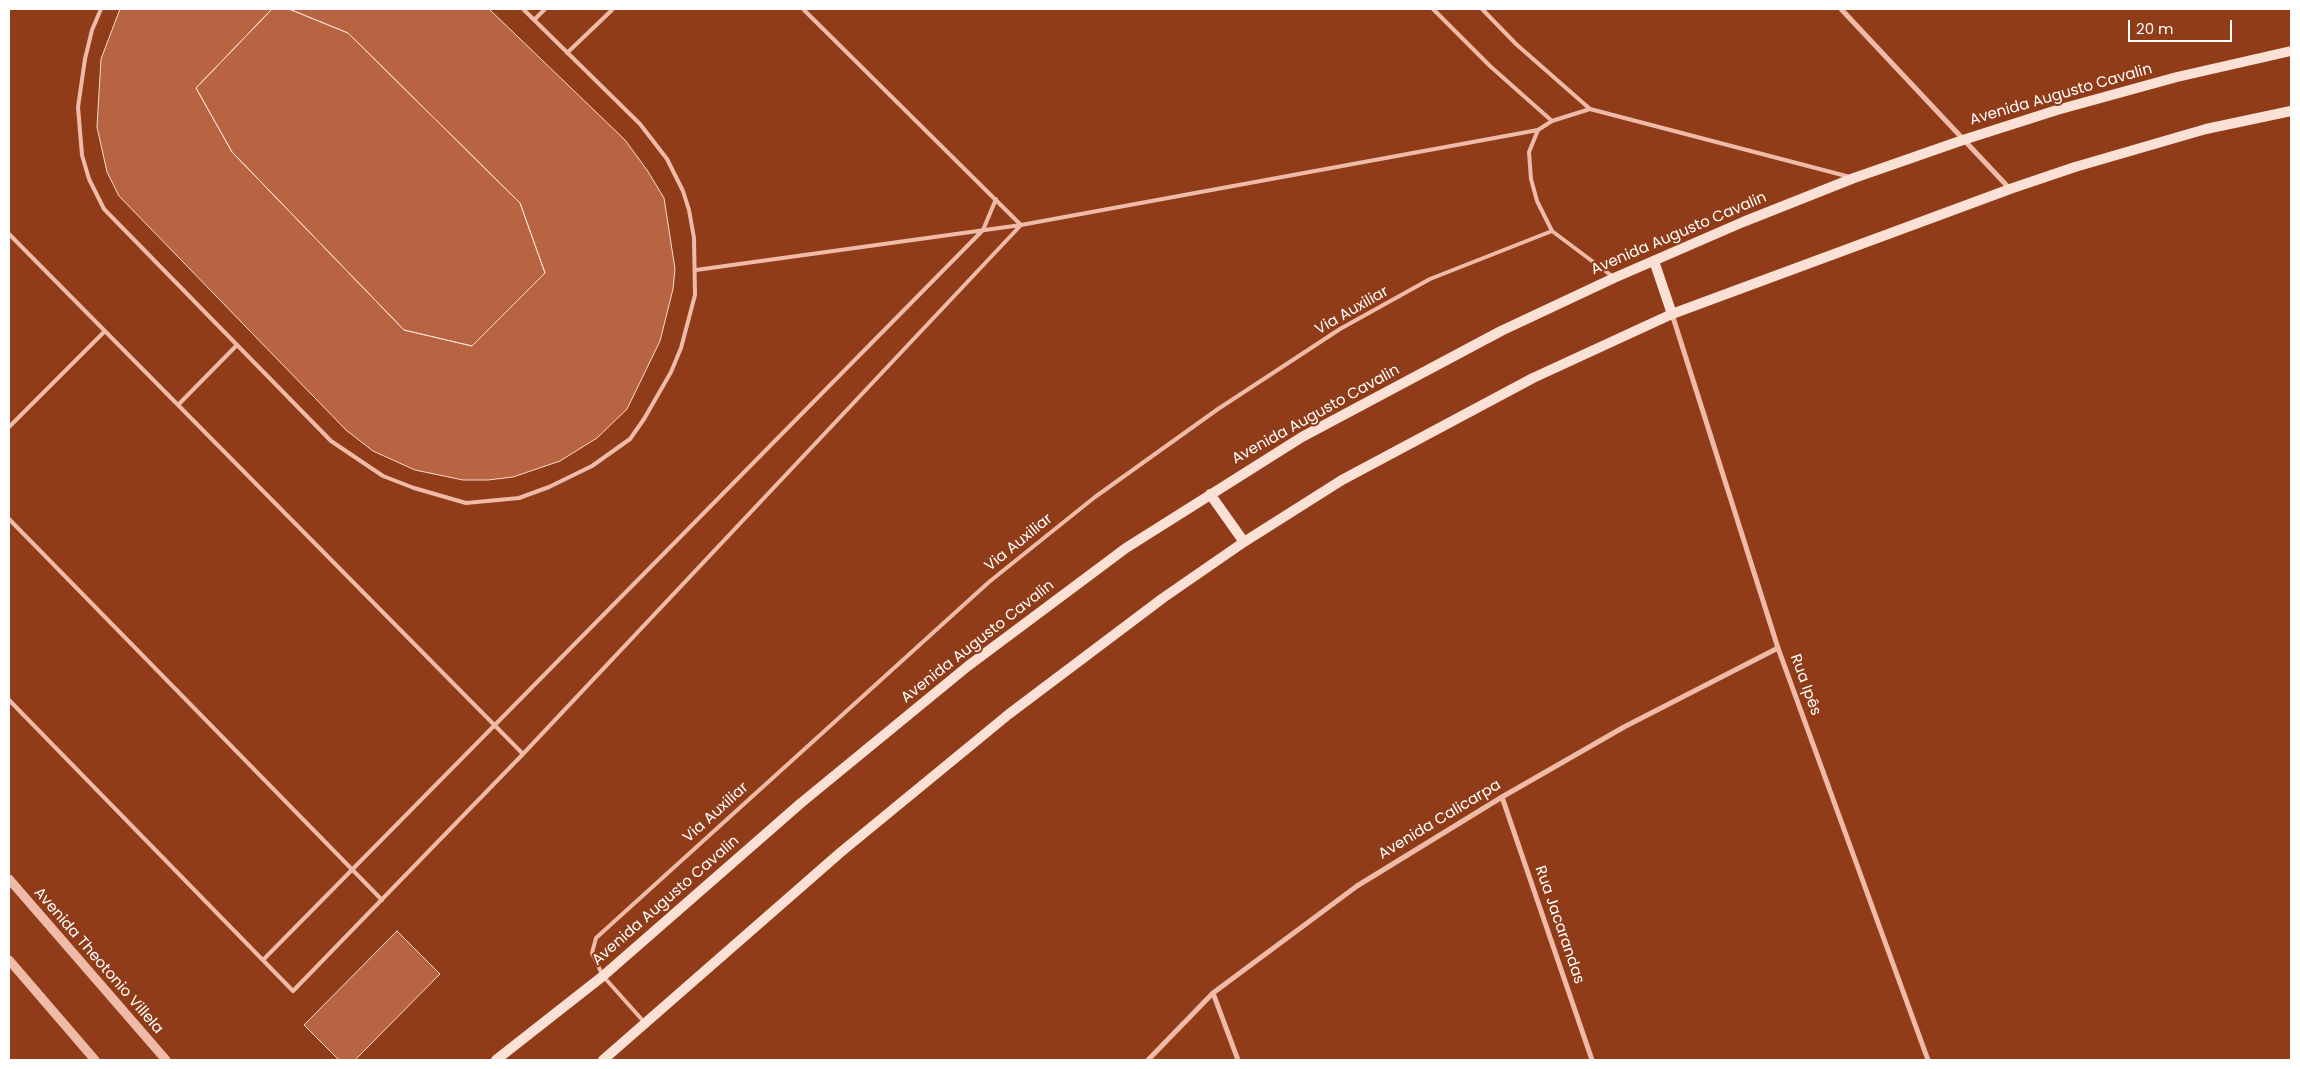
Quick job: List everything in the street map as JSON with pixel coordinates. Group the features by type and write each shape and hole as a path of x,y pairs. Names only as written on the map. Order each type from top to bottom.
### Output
{"main road":[{"name":"Avenida Augusto Cavalin","path":"496,1060 603,976 801,803 968,666 1126,548 1210,494 1328,423 1501,331 1614,278 1743,222 1854,178 2057,110 2177,77 2291,51"},
{"path":"603,1060 841,852 1009,714 1162,598 1244,542 1342,480 1498,397 1672,314 2010,189 2075,167 2206,130 2291,111"},
{"path":"1654,261 1672,314"},
{"path":"1210,494 1244,542"}],"street":[{"path":"1841,9 2010,189"},
{"name":"Rua Ipês","path":"1672,314 1778,648 1928,1060"},
{"name":"Avenida Calicarpa","path":"1148,1060 1213,993 1357,886 1502,797 1624,727 1778,648"},
{"name":"Rua Jacarandas","path":"1502,797 1592,1060"},
{"name":"Avenida Theotonio Villela","path":"9,879 166,1060"},
{"path":"9,960 95,1060"},
{"path":"1213,993 1238,1060"}],"lane":[{"path":"101,9 92,30 85,59 78,107 82,155 89,180 104,209 331,441 383,476 414,488 466,502 519,498 577,474 605,458 630,438 644,419 671,372 681,348 695,295 696,270 689,210 683,191 666,159 640,124 522,9"},
{"path":"534,20 545,9"},
{"path":"567,53 613,9"},
{"path":"803,9 1021,225"},
{"path":"1433,9 1490,66 1552,121"},
{"path":"1482,9 1516,44 1590,109 1854,178"},
{"path":"696,270 1021,225 1538,130 1552,121 1590,109"},
{"path":"1538,130 1529,152 1531,179 1537,201 1552,232 1614,278"},
{"path":"263,960 493,724 983,230 996,199"},
{"path":"9,700 293,992 523,754 1021,225"},
{"name":"Via Auxiliar","path":"645,1023 603,976 592,953 596,938 989,582 1095,497 1218,409 1340,329 1430,279 1552,232"},
{"path":"9,234 523,754"},
{"path":"9,427 105,331"},
{"path":"178,405 237,345"},
{"path":"9,519 382,900"}],"building":[{"path":"120,9 272,9 196,88 232,152 404,330 472,346 545,273 520,203 348,33 289,9 489,9 625,140 647,170 664,198 675,269 673,289 660,341 627,409 597,438 560,461 513,477 488,480 463,480 415,470 373,451 346,430 119,196 107,172 97,127 101,59"},
{"path":"272,9 289,9 348,33 520,203 545,273 472,346 404,330 232,152 196,88"},
{"path":"397,931 440,974 355,1060 339,1060 304,1025"}]}
